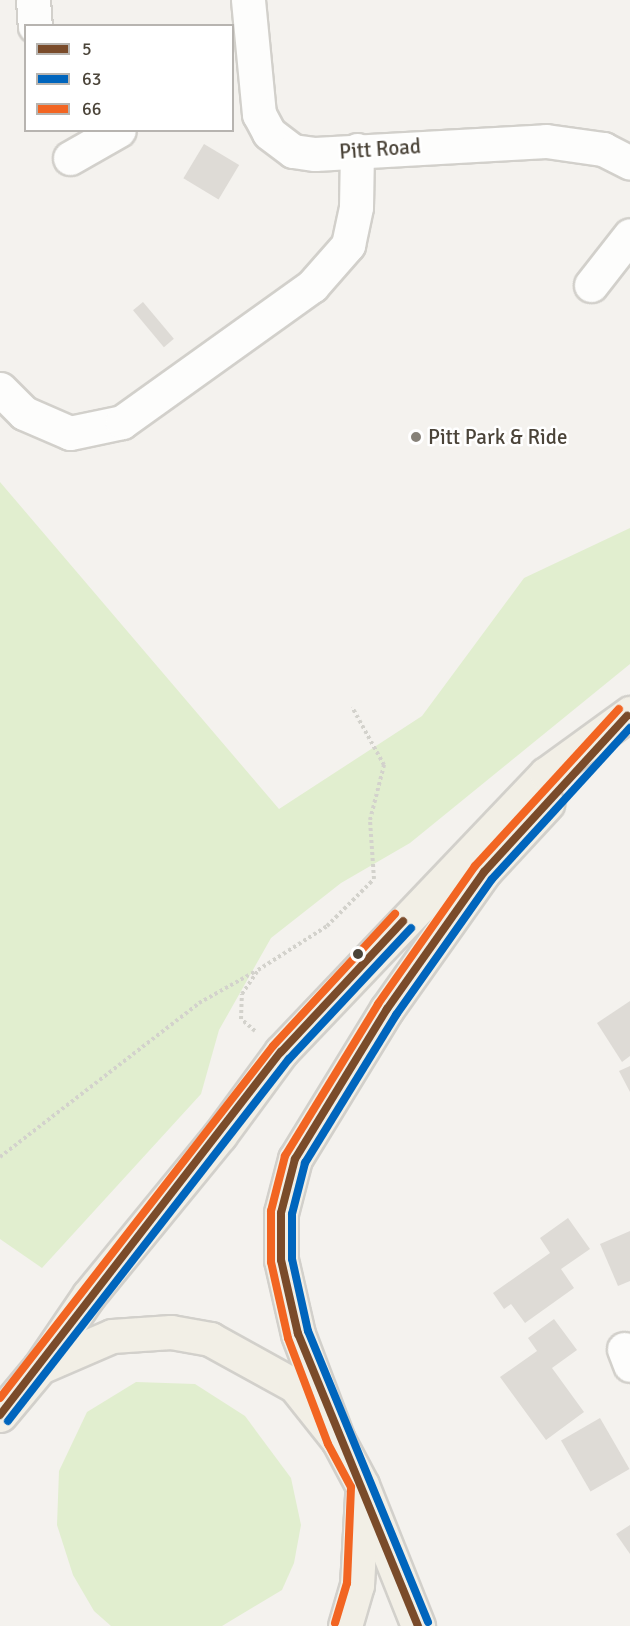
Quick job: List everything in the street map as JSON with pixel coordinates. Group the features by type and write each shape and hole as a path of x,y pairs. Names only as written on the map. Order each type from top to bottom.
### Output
{"main road":[{"path":"0,1415 40,1367 89,1295 220,1135 280,1052 546,774 628,714"},
{"path":"418,1626 362,1485 338,1440 298,1334 281,1260 281,1214 295,1159 387,1009 484,872 628,714"},
{"path":"40,1367 112,1336 171,1332 210,1339 295,1386 338,1440"},
{"path":"345,1626 357,1585 362,1485"}],"street":[{"path":"33,0 35,24"},
{"name":"Pitt Road","path":"248,0 246,114 292,150 357,150 546,141 603,149 630,163"},
{"path":"70,158 116,132"},
{"path":"0,389 24,413 70,433 122,422 312,286 348,245 356,207 357,150"},
{"path":"591,285 630,236"}],"path":[{"path":"327,926 374,879 370,820 384,765 352,707"},
{"path":"0,1157 199,1003 258,970"}],"green space":[{"path":"0,482 279,809 422,716 524,578 630,528 630,664 410,843 341,883 271,938 219,1030 201,1094 42,1268 0,1239"},
{"path":"136,1382 195,1384 245,1416 291,1478 301,1525 294,1563 282,1590 222,1626 111,1626 94,1611 73,1575 57,1525 59,1471 87,1412"}],"building":[{"path":"204,144 239,165 219,199 183,178"},
{"path":"143,302 174,339 164,347 133,310"},
{"path":"630,1001 630,1056 622,1062 597,1023"},
{"path":"630,1066 630,1092 619,1071"},
{"path":"568,1218 590,1249 561,1269 574,1288 525,1323 511,1304 504,1309 493,1293 550,1253 540,1238"},
{"path":"630,1231 630,1281 618,1286 600,1244"},
{"path":"554,1319 577,1350 552,1368 584,1412 546,1440 500,1377 537,1351 528,1338"},
{"path":"600,1418 630,1469 591,1492 561,1440"},
{"path":"630,1525 630,1554 616,1534"}],"transit line":[{"name":"66","path":"335,1623 347,1583 351,1487 328,1444 288,1338 271,1262 271,1211 285,1156 378,1004 475,866 619,709"},
{"name":"5","path":"418,1626 298,1334 281,1260 281,1213 295,1159 387,1009 484,872 627,716"},
{"name":"63","path":"428,1622 308,1331 292,1259 292,1214 305,1163 396,1015 492,879 630,728"},
{"name":"66","path":"0,1398 273,1046 395,914"},
{"name":"5","path":"0,1415 281,1052 403,921"},
{"name":"63","path":"8,1421 289,1059 411,928"}],"place":[{"name":"Pitt Park & Ride","path":"416,437"}]}
